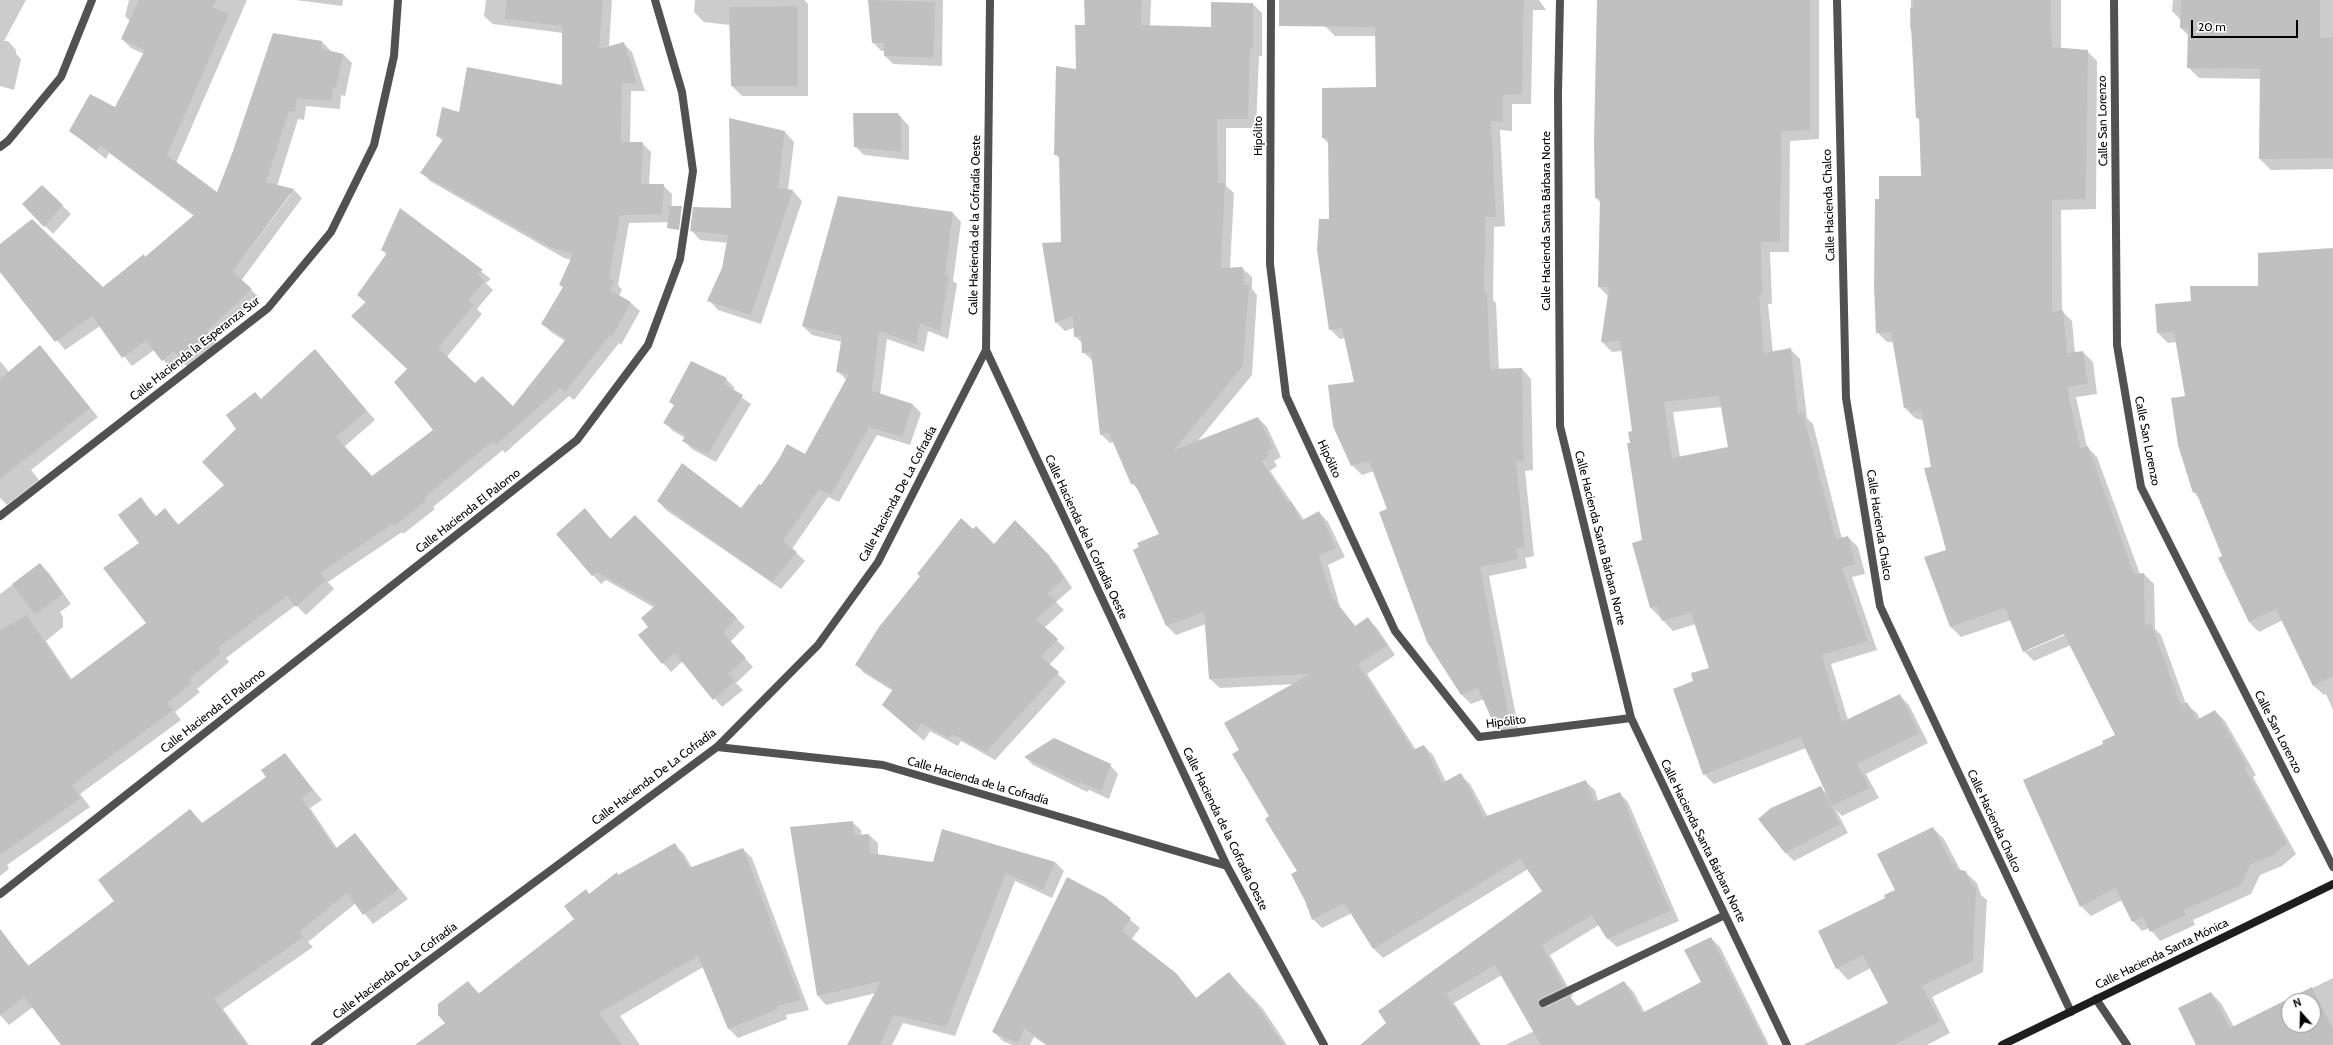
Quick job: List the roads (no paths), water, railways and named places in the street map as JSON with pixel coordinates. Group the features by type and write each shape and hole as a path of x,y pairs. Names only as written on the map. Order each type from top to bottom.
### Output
{"street":[{"path":"0,147 8,141 61,77 92,0"},
{"name":"Calle Hacienda la Esperanza Sur","path":"0,516 268,308 331,232 374,145 394,56 398,0"},
{"name":"Calle Hacienda El Palomo","path":"0,894 577,440 648,345 680,258 693,171 682,92 655,0"},
{"name":"Calle Hacienda de la Cofradía Oeste","path":"990,0 986,350 1227,866 1324,1045"},
{"name":"Hipólito","path":"1271,0 1270,264 1286,396 1394,631 1479,737 1631,718"},
{"name":"Calle Hacienda Santa Bárbara Norte","path":"1560,0 1558,93 1560,426 1631,718 1788,1045"},
{"name":"Calle Hacienda Chalco","path":"1836,0 1846,398 1880,606 2071,1012"},
{"name":"Calle San Lorenzo","path":"2114,0 2117,345 2142,487 2333,867"},
{"name":"Calle Hacienda De La Cofradía","path":"315,1045 717,747 818,645 878,562 986,350"},
{"name":"Calle Hacienda de la Cofradía","path":"717,747 883,765 1227,866"},
{"name":"Calle Hacienda Santa Mónica","path":"2002,1045 2333,884"},
{"path":"1543,1002 1725,915"},
{"path":"2096,999 2127,1045"}]}
